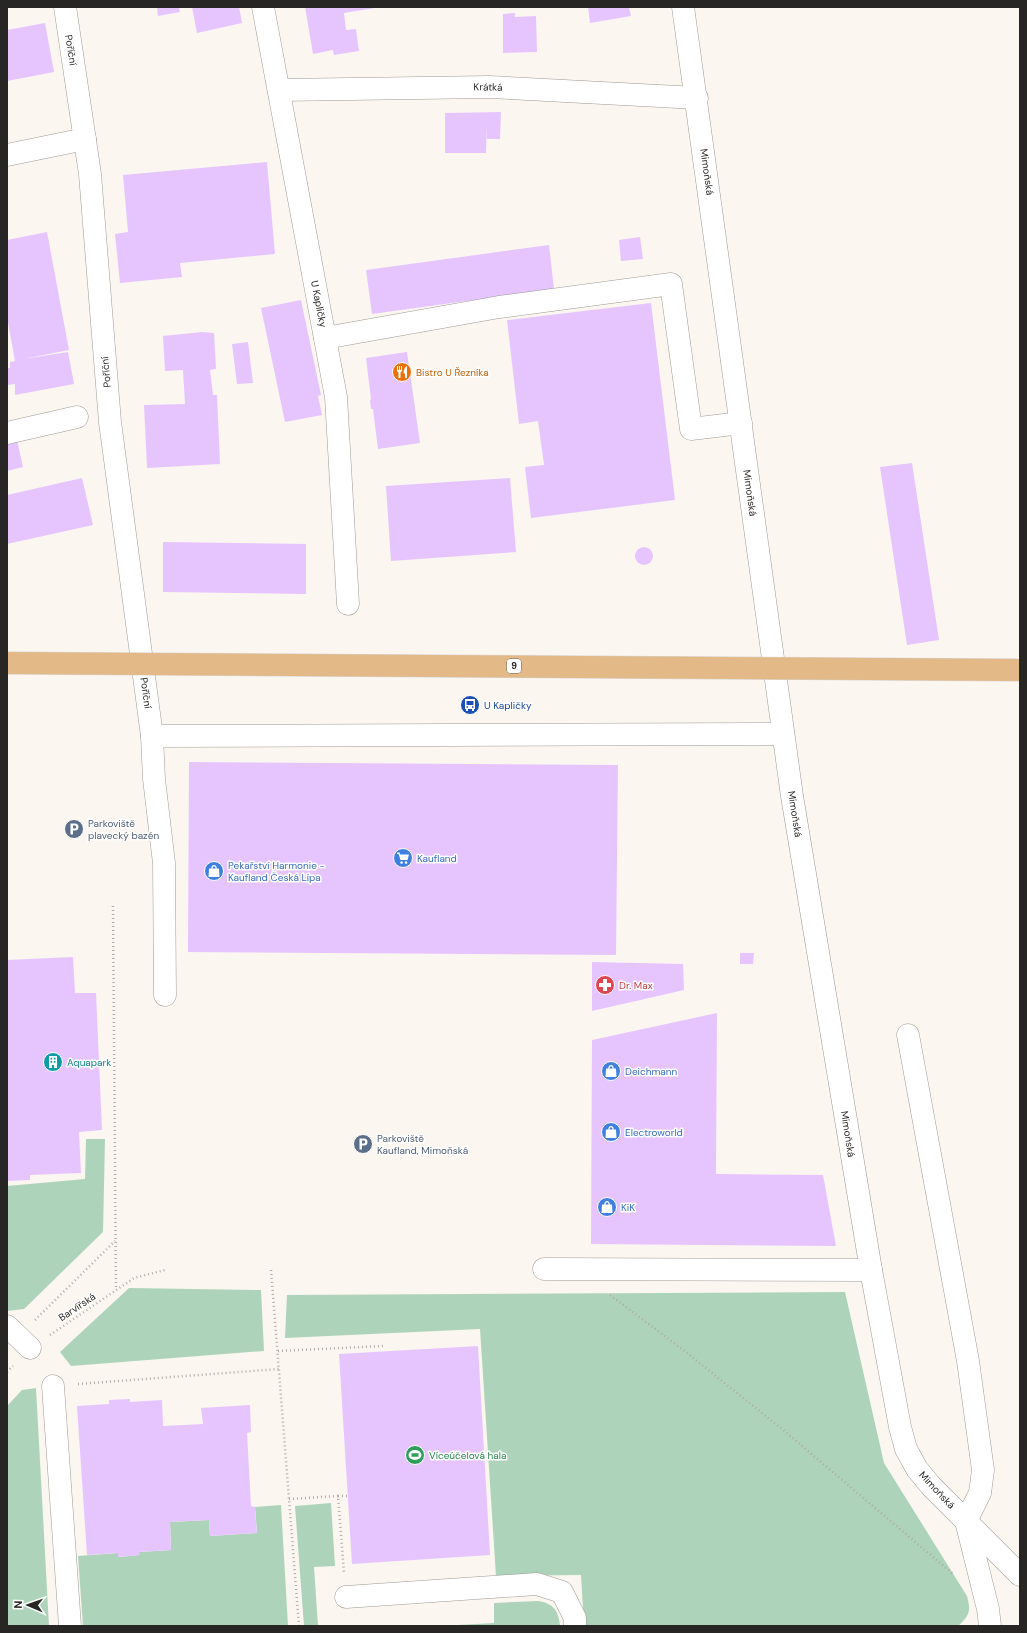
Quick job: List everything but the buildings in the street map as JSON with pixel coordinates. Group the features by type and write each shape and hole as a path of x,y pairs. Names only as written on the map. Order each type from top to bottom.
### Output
{"main road":[{"name":"9","path":"7,663 1020,670"}],"street":[{"name":"Poříční","path":"65,7 90,174 110,422 152,736 154,779 164,863 165,995"},
{"name":"U Kapličky","path":"263,7 336,397 348,604"},
{"name":"Mimoňská","path":"684,7 783,734 871,1270 900,1427 906,1449 918,1469 931,1486 1020,1575"},
{"name":"Krátká","path":"279,90 490,86 697,98"},
{"path":"7,156 85,139"},
{"path":"325,338 499,307 671,284 690,429 741,423"},
{"path":"7,433 77,417"},
{"path":"152,736 783,734"},
{"path":"908,1035 968,1361 984,1470 980,1493 966,1521 988,1609 990,1626"},
{"path":"544,1270 871,1270"},
{"path":"53,1386 70,1626"},
{"path":"346,1597 537,1584 562,1592 575,1618 575,1626"}],"path":[{"path":"113,906 116,1290"},
{"path":"18,1337 115,1240"},
{"name":"Barvířská","path":"7,1372 18,1337 116,1290 134,1278 165,1270"},
{"path":"272,1270 300,1626"},
{"path":"609,1294 682,1349 782,1429 956,1577"},
{"path":"278,1351 383,1346"},
{"path":"53,1386 279,1369"},
{"path":"338,1496 346,1597"},
{"path":"289,1500 347,1496"}],"green space":[{"path":"86,1139 105,1139 103,1232 24,1309 7,1311 7,1186 85,1179"},
{"path":"129,1288 261,1290 264,1351 71,1366 60,1352"},
{"path":"845,1292 884,1463 967,1596 969,1609 967,1616 958,1626 584,1626 581,1575 496,1576 480,1329 285,1338 287,1295"},
{"path":"36,1388 49,1626 7,1626 7,1406 22,1390"},
{"path":"331,1503 335,1566 314,1567 318,1626 304,1626 295,1506"},
{"path":"281,1505 288,1626 83,1626 78,1556 118,1553 119,1557 139,1555 139,1552 171,1550 170,1522 209,1520 210,1536 257,1533 255,1507"},
{"path":"538,1601 548,1604 557,1612 560,1626 439,1626 494,1623 494,1603"}],"place":[{"name":"Bistro U Řezníka","path":"402,372"},
{"name":"U Kapličky","path":"470,705"},
{"name":"Parkoviště plavecký bazén","path":"74,829"},
{"name":"Kaufland","path":"403,858"},
{"name":"Pekařství Harmonie - Kaufland Česká Lípa","path":"214,871"},
{"name":"Dr. Max","path":"605,985"},
{"name":"Aquapark","path":"53,1062"},
{"name":"Deichmann","path":"611,1071"},
{"name":"Electroworld","path":"611,1132"},
{"name":"Parkoviště Kaufland, Mimoňská","path":"363,1144"},
{"name":"KiK","path":"607,1207"},
{"name":"Víceúčelová hala","path":"415,1455"}]}
